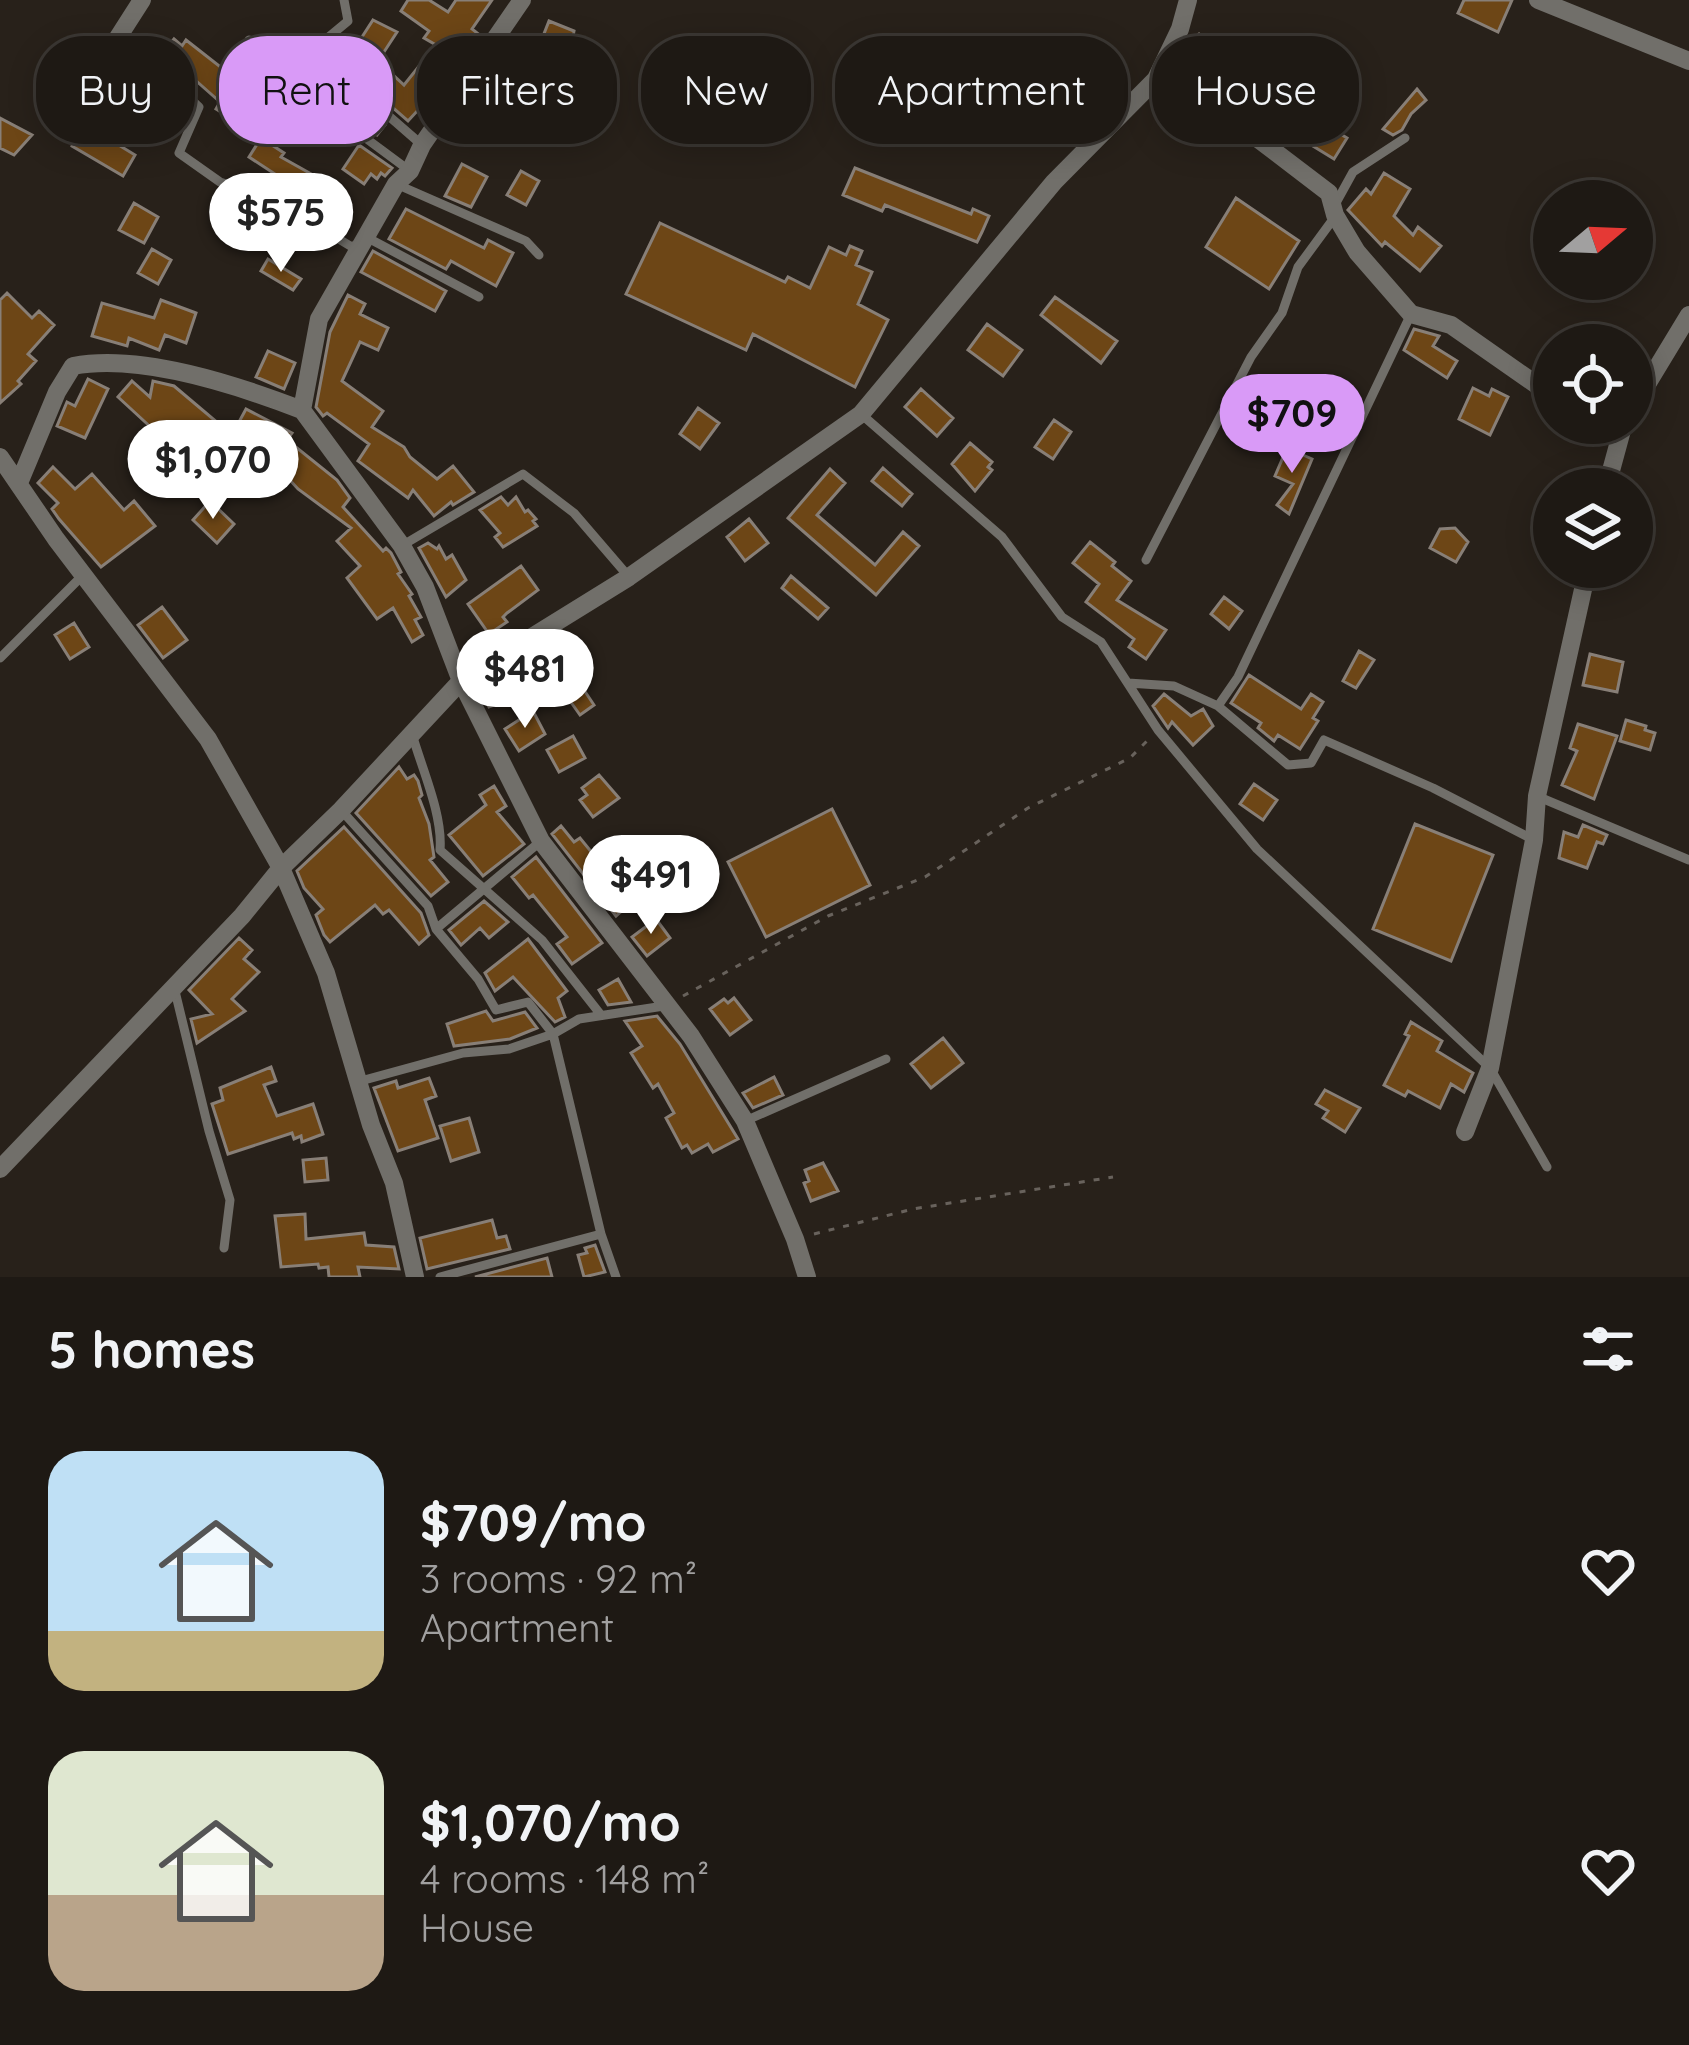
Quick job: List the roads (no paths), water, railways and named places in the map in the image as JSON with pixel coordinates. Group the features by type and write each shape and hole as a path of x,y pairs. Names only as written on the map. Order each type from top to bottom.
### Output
{"street":[{"path":"118,36 142,0"},
{"path":"302,410 319,320 422,145 522,0"},
{"path":"1177,36 1188,0"},
{"path":"1538,0 1689,61"},
{"path":"0,1169 461,682 629,577 861,414 1054,182 1152,83"},
{"path":"1264,144 1329,193 1335,215 1357,252 1411,314 1451,325 1533,382"},
{"path":"1653,372 1689,315"},
{"path":"20,483 73,366 104,360 235,384 302,410 402,546 424,587 461,682 541,841 691,1036 745,1121 807,1277"},
{"path":"0,457 208,739 280,868 326,973 357,1082 394,1183 415,1277"},
{"path":"1465,1132 1490,1068 1534,840 1537,796 1583,588"}],"lane":[{"path":"344,0 348,21 314,50 422,145"},
{"path":"1146,560 1251,357 1282,314 1298,267 1335,215 1337,197 1353,172 1405,138"},
{"path":"183,144 179,153 220,182 274,200 352,247 368,238 479,297"},
{"path":"365,144 403,178 526,241 538,254"},
{"path":"1218,706 1238,677 1411,314"},
{"path":"861,414 1002,537 1062,617 1101,642 1158,730 1257,849 1490,1068 1546,1167"},
{"path":"402,546 523,474 574,513 629,577"},
{"path":"0,658 83,575"},
{"path":"1128,683 1174,686 1218,706 1288,765 1311,763 1324,740 1534,840"},
{"path":"412,734 442,825 440,850 542,940 601,1015"},
{"path":"1537,796 1689,860"},
{"path":"341,810 428,906 436,929 478,979 496,1010 528,1002 553,1034 601,1234 616,1277"},
{"path":"436,929 541,841"},
{"path":"174,987 230,1199 224,1247"},
{"path":"357,1082 463,1053 509,1049 579,1019 665,1006"},
{"path":"745,1121 886,1059"},
{"path":"440,1277 601,1234"}]}
